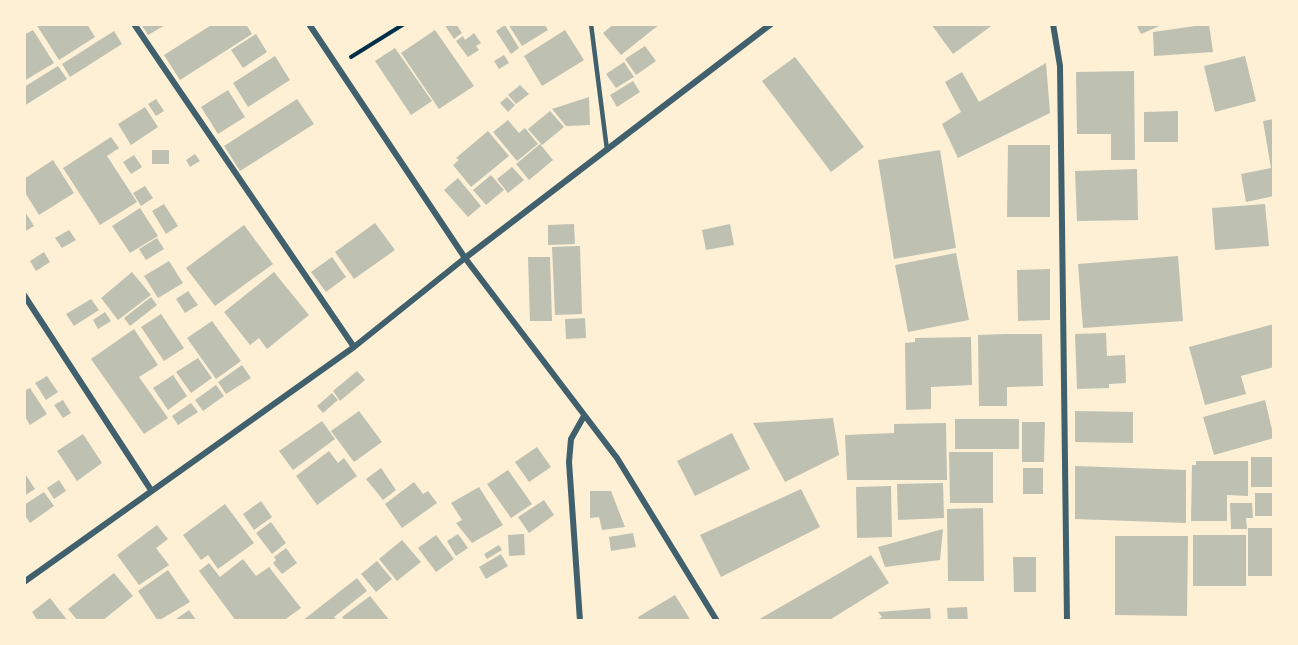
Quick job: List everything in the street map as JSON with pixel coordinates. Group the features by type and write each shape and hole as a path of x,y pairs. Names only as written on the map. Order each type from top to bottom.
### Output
{"street":[{"path":"134,24 354,347"},
{"path":"309,24 465,258 617,458 717,621"},
{"path":"24,582 150,490 354,347 465,258 771,24"},
{"path":"1053,24 1060,66 1067,621"},
{"path":"24,295 150,490"},
{"path":"580,621 569,462 571,439 584,416"}],"lane":[{"path":"591,24 607,150"}],"path":[{"path":"337,66 404,24"}],"building":[{"path":"36,24 87,24 95,37 59,60"},
{"path":"141,24 167,24 148,35"},
{"path":"213,24 246,24 252,34 180,80 164,55"},
{"path":"444,24 456,24 462,33 454,39"},
{"path":"508,24 544,24 548,30 522,46"},
{"path":"614,24 660,24 621,55 603,33"},
{"path":"931,24 994,24 953,54"},
{"path":"1136,24 1164,24 1141,34"},
{"path":"1209,24 1213,52 1154,56 1153,32"},
{"path":"505,25 519,48 511,54 496,31"},
{"path":"33,30 54,63 24,81 24,35"},
{"path":"435,30 474,86 439,109 401,53"},
{"path":"565,30 584,60 542,86 524,56"},
{"path":"114,31 122,44 70,77 62,64"},
{"path":"474,33 481,43 476,46 479,50 468,57 456,41 463,36 465,40"},
{"path":"256,34 267,52 243,68 231,50"},
{"path":"645,46 656,61 636,75 625,59"},
{"path":"395,48 432,101 411,115 375,61"},
{"path":"504,55 509,63 499,69 494,61"},
{"path":"275,56 290,80 248,107 233,83"},
{"path":"1245,56 1256,101 1215,112 1204,66"},
{"path":"795,57 864,147 831,172 762,81"},
{"path":"624,62 634,77 616,88 606,74"},
{"path":"1046,63 1050,113 958,158 942,124 961,112 945,82 962,72 979,102"},
{"path":"58,66 67,79 24,106 24,87"},
{"path":"1134,71 1135,160 1111,160 1111,134 1077,134 1076,72"},
{"path":"633,81 640,92 617,107 610,95"},
{"path":"520,85 529,94 516,104 508,95"},
{"path":"228,90 245,117 218,134 201,107"},
{"path":"507,97 515,105 508,112 500,103"},
{"path":"589,97 590,125 566,126 552,109"},
{"path":"156,99 164,111 156,116 148,104"},
{"path":"297,99 314,124 240,171 224,146"},
{"path":"145,107 158,127 131,145 118,124"},
{"path":"550,111 564,127 542,145 528,129"},
{"path":"1178,111 1178,142 1144,142 1144,112"},
{"path":"1274,119 1274,196 1246,202 1241,174 1271,168 1263,121"},
{"path":"508,120 519,133 525,128 538,144 517,161 493,132"},
{"path":"488,131 509,156 471,187 453,165 459,160 456,158"},
{"path":"111,137 119,148 107,156 137,202 100,225 63,168"},
{"path":"540,144 553,160 529,180 516,164"},
{"path":"1008,145 1050,145 1050,217 1007,217"},
{"path":"152,150 169,150 169,164 152,164"},
{"path":"940,150 956,248 894,259 878,160"},
{"path":"195,154 200,161 190,167 186,160"},
{"path":"134,155 142,167 131,174 123,162"},
{"path":"53,160 74,193 39,215 24,191 24,179"},
{"path":"512,167 524,180 508,193 497,179"},
{"path":"1137,169 1138,220 1077,221 1075,171"},
{"path":"491,175 504,190 486,205 473,190"},
{"path":"458,178 481,206 468,217 444,190"},
{"path":"145,186 153,198 141,206 133,193"},
{"path":"164,204 178,226 166,234 152,211"},
{"path":"1265,204 1269,246 1215,250 1212,208"},
{"path":"140,208 158,236 130,253 112,226"},
{"path":"24,210 34,226 24,232"},
{"path":"375,223 395,250 354,279 335,252"},
{"path":"574,224 575,244 548,245 548,225"},
{"path":"730,224 734,245 706,250 702,230"},
{"path":"244,225 273,264 215,306 186,268"},
{"path":"69,230 76,240 62,248 55,238"},
{"path":"157,238 164,249 146,260 139,249"},
{"path":"580,246 582,314 555,315 552,247"},
{"path":"44,252 50,262 36,271 30,261"},
{"path":"956,253 969,320 908,332 895,265"},
{"path":"1178,256 1183,321 1083,328 1078,264"},
{"path":"332,257 346,277 326,292 311,272"},
{"path":"528,257 550,257 552,321 530,321"},
{"path":"169,261 183,283 158,298 144,276"},
{"path":"1050,269 1050,320 1018,321 1017,270"},
{"path":"132,272 151,295 118,320 101,298"},
{"path":"274,272 309,315 267,349 259,338 250,345 224,312"},
{"path":"188,291 198,305 185,313 176,299"},
{"path":"151,297 157,305 130,326 124,318"},
{"path":"91,299 99,310 74,326 66,314"},
{"path":"105,312 111,321 98,329 93,320"},
{"path":"161,314 184,348 164,361 141,327"},
{"path":"585,318 586,338 566,339 565,319"},
{"path":"212,321 241,361 216,379 187,338"},
{"path":"1274,324 1274,367 1241,376 1246,394 1205,405 1189,347"},
{"path":"134,329 158,365 139,377 168,418 144,434 91,359"},
{"path":"1106,333 1107,356 1125,355 1126,383 1109,384 1109,388 1077,389 1075,334"},
{"path":"1042,334 1043,386 1007,387 1007,406 979,406 978,335"},
{"path":"971,337 972,385 931,387 931,409 906,410 905,343 915,342 915,338"},
{"path":"198,358 212,378 191,393 176,372"},
{"path":"242,365 251,378 226,394 218,382"},
{"path":"357,371 365,380 340,401 333,391"},
{"path":"173,375 187,396 168,410 153,388"},
{"path":"47,376 58,392 46,400 35,383"},
{"path":"216,385 224,396 203,411 195,400"},
{"path":"30,388 47,414 30,425 24,415 24,391"},
{"path":"332,393 338,400 323,413 317,406"},
{"path":"63,400 71,413 63,418 54,405"},
{"path":"1265,400 1274,438 1214,455 1203,417"},
{"path":"191,403 198,412 178,425 172,416"},
{"path":"359,411 382,442 354,462 331,431"},
{"path":"1075,411 1133,412 1133,443 1075,442"},
{"path":"833,418 839,455 785,482 753,423"},
{"path":"955,419 1019,419 1019,449 955,449"},
{"path":"322,421 335,439 293,470 279,451"},
{"path":"1022,422 1045,422 1044,462 1022,462"},
{"path":"946,423 947,480 847,480 845,435 894,433 894,424"},
{"path":"732,433 750,469 695,496 677,461"},
{"path":"83,434 102,463 77,481 57,451"},
{"path":"537,447 551,467 529,482 515,462"},
{"path":"329,451 338,463 344,458 357,476 317,505 296,476"},
{"path":"949,452 993,452 993,503 950,503"},
{"path":"1251,457 1274,457 1274,487 1251,487"},
{"path":"1196,461 1248,461 1248,496 1227,495 1227,521 1191,521 1192,465 1196,465"},
{"path":"1075,466 1186,470 1186,523 1075,519"},
{"path":"381,468 396,490 383,500 366,479"},
{"path":"1023,468 1043,468 1043,494 1023,494"},
{"path":"508,470 532,504 511,518 487,484"},
{"path":"24,472 35,489 24,496"},
{"path":"59,480 66,491 54,499 47,488"},
{"path":"414,482 423,494 428,491 437,503 402,528 385,504"},
{"path":"943,483 944,518 898,520 897,484"},
{"path":"891,486 892,537 857,538 856,487"},
{"path":"479,487 503,525 472,543 456,523 462,520 451,503"},
{"path":"801,489 820,527 721,577 700,535"},
{"path":"590,491 611,491 625,527 602,530 599,517 590,518"},
{"path":"44,492 54,506 30,523 24,514 24,505"},
{"path":"1255,493 1274,493 1274,516 1255,516"},
{"path":"544,500 554,515 529,533 518,517"},
{"path":"261,501 272,517 254,530 243,514"},
{"path":"1230,503 1252,503 1253,518 1246,518 1247,529 1231,529"},
{"path":"225,504 254,543 218,569 208,555 201,560 183,535"},
{"path":"983,508 984,581 948,581 947,509"},
{"path":"271,522 286,543 272,554 256,533"},
{"path":"157,525 168,539 156,548 169,565 139,585 117,555"},
{"path":"1248,528 1274,528 1274,576 1248,576"},
{"path":"943,529 940,560 885,567 878,547"},
{"path":"633,533 636,547 611,551 609,537"},
{"path":"458,534 468,548 456,556 447,541"},
{"path":"524,534 525,555 509,556 508,535"},
{"path":"436,535 454,559 436,572 418,548"},
{"path":"1193,535 1246,535 1246,586 1193,586"},
{"path":"1115,536 1188,536 1187,616 1115,615"},
{"path":"402,540 421,562 397,581 379,559"},
{"path":"499,545 502,550 487,559 484,554"},
{"path":"286,548 297,563 282,574 273,563 276,560 274,557"},
{"path":"501,554 508,566 486,579 479,567"},
{"path":"871,555 889,583 828,621 756,621"},
{"path":"1013,557 1036,557 1036,592 1014,592"},
{"path":"243,559 256,576 269,567 301,608 283,621 236,621 199,571 209,563 220,577"},
{"path":"377,561 392,579 376,592 361,574"},
{"path":"168,570 190,602 158,621 138,591"},
{"path":"114,573 133,596 102,621 78,621 68,609"},
{"path":"357,578 367,591 334,617 338,621 302,621"},
{"path":"675,595 691,621 640,621 638,617"},
{"path":"370,596 390,621 345,621 342,617"},
{"path":"50,598 68,621 38,621 32,612"},
{"path":"967,607 968,621 948,621 947,608"},
{"path":"930,608 931,621 876,621 882,617 878,612"},
{"path":"189,610 197,621 173,621"}]}
